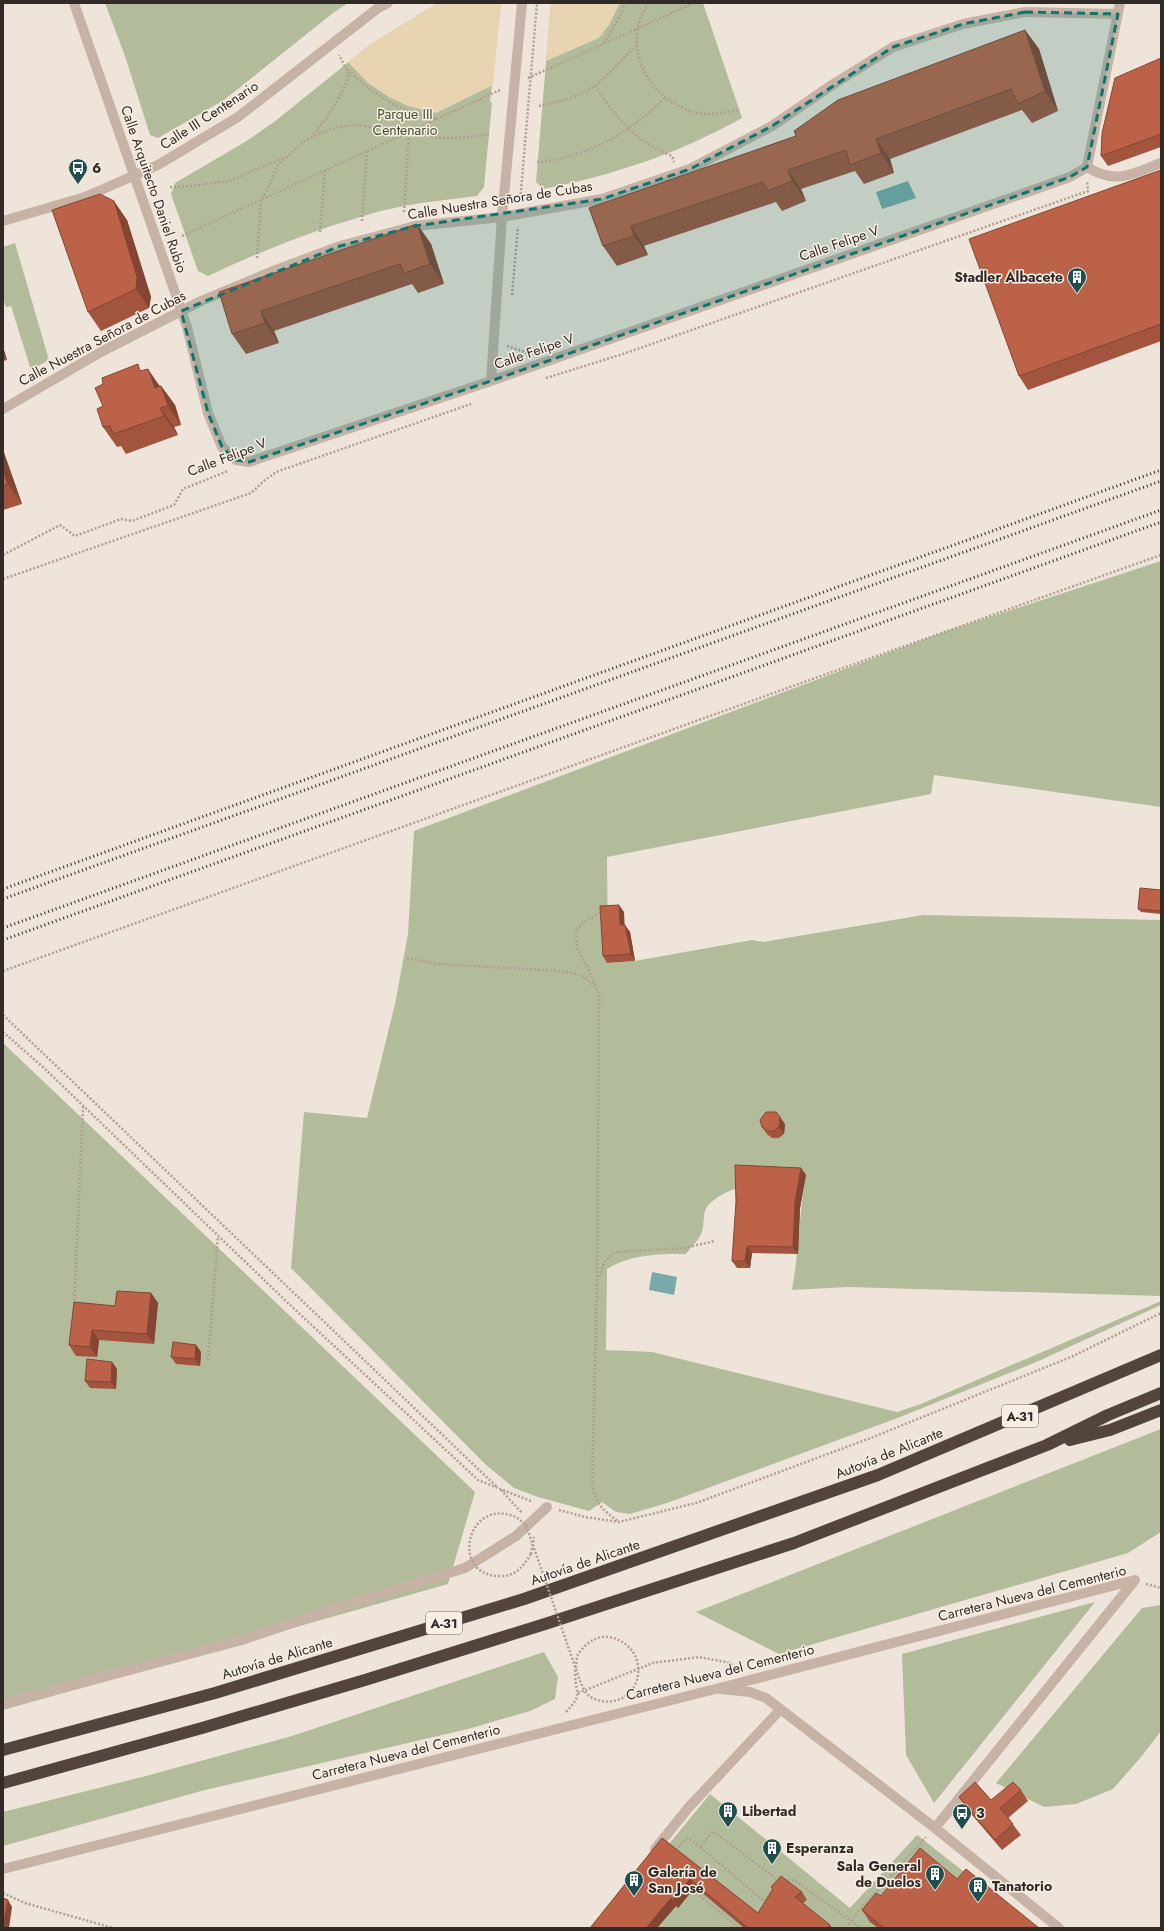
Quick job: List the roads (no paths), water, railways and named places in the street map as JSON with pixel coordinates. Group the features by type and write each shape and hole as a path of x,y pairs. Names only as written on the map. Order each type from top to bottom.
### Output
{"highway":[{"name":"Autovía de Alicante","path":"3,1750 215,1693 524,1599 878,1475 1161,1355"},
{"name":"A-31","path":"3,1782 202,1728 365,1680 545,1624 794,1543 1047,1445 1108,1415 1161,1393"},
{"path":"1047,1445 1110,1430 1161,1410"}],"street":[{"name":"Calle Arquitecto Daniel Rubio","path":"74,3 181,312 208,413 222,447 236,460 249,462"},
{"name":"Calle III Centenario","path":"3,221 85,197 158,165 238,117 378,8 388,3"},
{"path":"491,381 502,217 516,85 522,3"},
{"path":"1120,3 1087,167 1099,175 1113,178 1129,175 1161,163"},
{"name":"Calle Nuestra Señora de Cubas","path":"3,409 101,352 201,301 272,271 340,246 415,226 502,217 602,199 690,169 772,126 832,85 893,47 963,24 1025,12 1118,14"},
{"name":"Calle Felipe V","path":"249,462 491,381 1070,177 1087,167"},
{"path":"3,1704 242,1640 340,1606 465,1568 516,1536 547,1507"},
{"name":"Carretera Nueva del Cementerio","path":"3,1869 739,1683 1135,1580 935,1828"},
{"path":"717,1688 726,1691 750,1692 766,1698 935,1828 1059,1928"},
{"path":"650,1856 689,1807 780,1710"}],"water":[{"path":"908,181 916,198 882,209 876,192"},
{"path":"652,1272 677,1277 674,1295 649,1290"}],"railway":[{"path":"3,889 1161,470"},
{"path":"3,899 1161,481"},
{"path":"3,928 1161,510"},
{"path":"3,940 1161,522"}],"place":[{"name":"6","path":"78,185"},
{"name":"Stadler Albacete","path":"1077,294"},
{"name":"Libertad","path":"728,1828"},
{"name":"3","path":"962,1830"},
{"name":"Esperanza","path":"772,1865"},
{"name":"Sala General de Duelos","path":"935,1891"},
{"name":"Galería de San José","path":"634,1897"},
{"name":"Tanatorio","path":"978,1903"}],"park label":[{"name":"Parque III Centenario","path":"405,122"}]}
